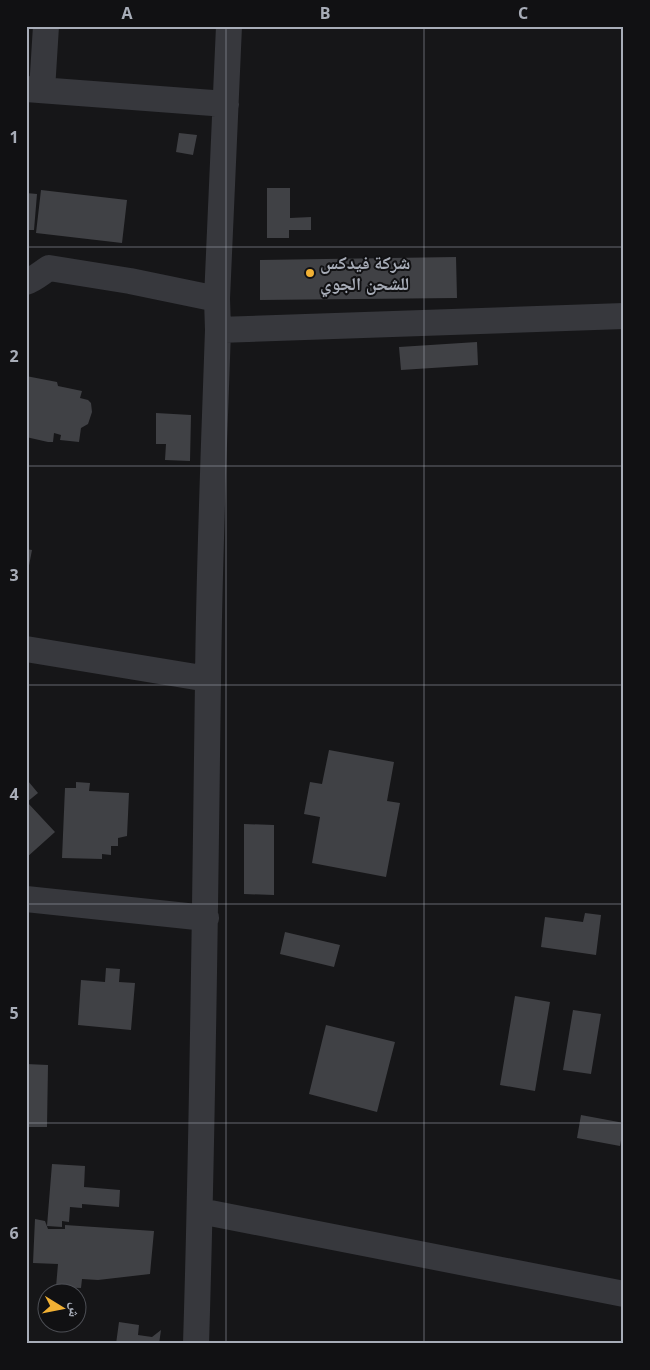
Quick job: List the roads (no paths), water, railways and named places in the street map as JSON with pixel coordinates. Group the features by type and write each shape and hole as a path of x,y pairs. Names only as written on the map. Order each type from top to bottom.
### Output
{"street":[{"path":"46,26 34,89 226,104"},
{"path":"196,1344 206,918 208,679 218,330 217,299 229,26"},
{"path":"26,282 34,280 49,268 130,281 217,299"},
{"path":"218,330 624,316"},
{"path":"26,649 208,679"},
{"path":"26,899 206,918"},
{"path":"200,1211 624,1294"}],"place":[{"name":"شركة فيدكس للشحن الجوي","path":"310,273"}]}
